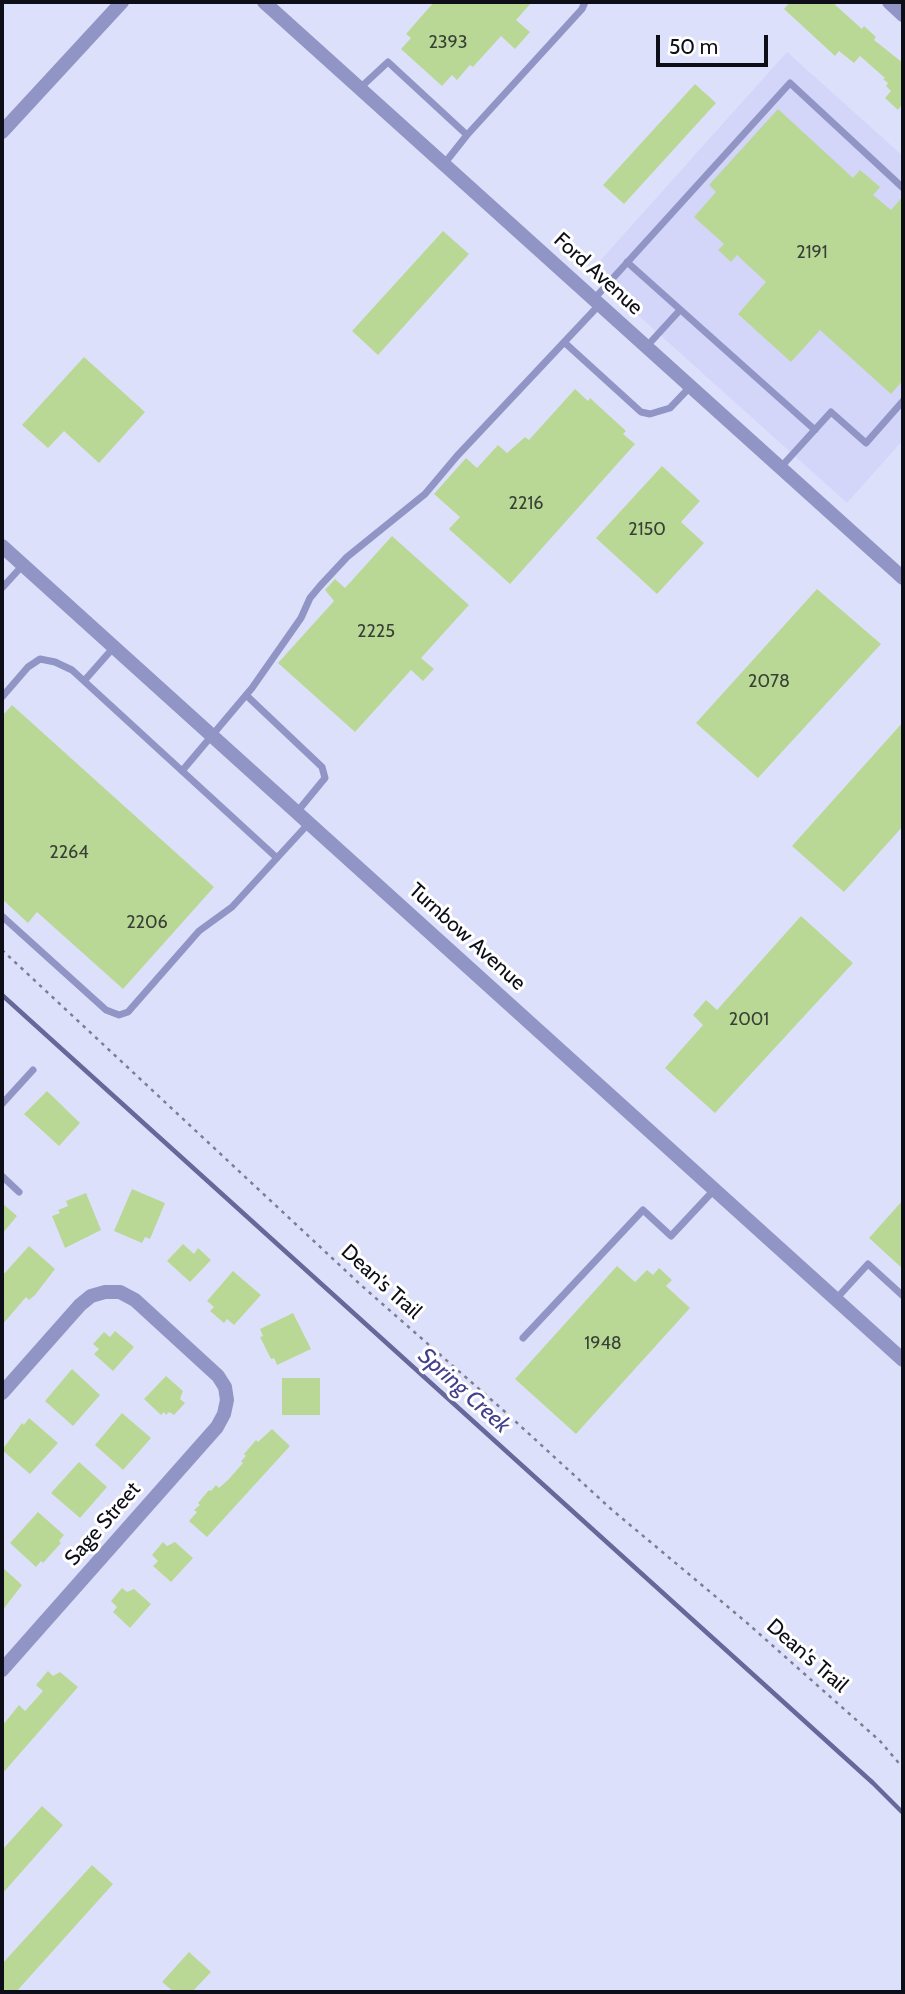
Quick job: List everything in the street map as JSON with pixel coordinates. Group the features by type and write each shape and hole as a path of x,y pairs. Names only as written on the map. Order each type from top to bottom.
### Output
{"street":[{"path":"2,132 122,2"},
{"name":"Ford Avenue","path":"264,2 903,578"},
{"path":"889,2 903,15"},
{"name":"Turnbow Avenue","path":"2,546 903,1360"},
{"name":"Sage Street","path":"2,1393 80,1305 91,1296 120,1292 135,1300 218,1376 225,1387 227,1400 216,1427 2,1670"}],"lane":[{"path":"444,164 467,135 582,9 585,2"},
{"path":"360,88 388,62 467,135"},
{"path":"182,771 246,695 301,618 310,598 320,586 346,557 425,494 564,342 627,262 790,83 903,188"},
{"path":"627,262 815,430"},
{"path":"647,346 680,310"},
{"path":"564,342 641,412 650,414 670,408 691,386"},
{"path":"781,467 831,412 866,443 903,401"},
{"path":"2,588 23,565"},
{"path":"84,681 114,647"},
{"path":"2,697 28,667 40,659 72,670 277,858"},
{"path":"246,695 323,767 325,778 297,812"},
{"path":"2,916 106,1010 119,1015 128,1012 199,930 232,908 309,823"},
{"path":"2,1104 33,1070"},
{"path":"2,1176 19,1192"},
{"path":"523,1338 643,1210 671,1236 715,1190"},
{"path":"836,1299 868,1264 903,1296"}],"path":[{"name":"Dean's Trail","path":"2,950 362,1286 611,1509 746,1622 880,1741 903,1768"}],"shaded area":[{"path":"787,52 903,156 903,440 847,503 590,272"}],"building":[{"path":"434,2 532,2 516,20 530,32 515,49 501,36 473,67 470,65 457,80 452,75 442,86 401,49 411,38 406,34"},
{"path":"790,2 832,2 862,29 864,26 876,37 874,40 903,63 903,103 898,110 885,98 891,91 886,86 888,83 883,79 885,78 860,56 854,63 839,51 835,56 784,9"},
{"path":"695,84 716,103 624,204 603,185"},
{"path":"778,109 853,178 860,170 880,187 873,195 891,210 903,196 903,380 891,394 820,330 791,362 738,314 766,282 737,255 731,262 718,250 724,244 694,217 716,192 709,185"},
{"path":"443,231 469,254 378,355 352,331"},
{"path":"84,357 145,412 99,463 64,431 48,448 22,425"},
{"path":"575,389 588,401 590,398 626,431 623,434 635,444 510,584 449,529 460,517 434,494 466,458 477,468 498,445 507,453 525,437 529,440"},
{"path":"662,466 700,501 681,522 704,543 657,594 596,538"},
{"path":"392,536 469,605 421,658 434,669 423,681 411,670 355,732 278,663 334,601 325,590 335,579 345,588"},
{"path":"817,589 881,644 758,778 696,723"},
{"path":"12,705 214,887 123,989 37,912 28,923 2,899 2,716"},
{"path":"903,722 903,826 844,892 792,846"},
{"path":"801,916 853,963 715,1113 665,1068 703,1025 693,1015 706,1000 717,1010"},
{"path":"47,1091 80,1123 59,1146 24,1114"},
{"path":"132,1189 165,1203 150,1239 145,1237 142,1243 114,1231"},
{"path":"86,1193 101,1230 65,1248 52,1216 68,1206 66,1201"},
{"path":"903,1200 903,1269 869,1238"},
{"path":"2,1203 17,1216 2,1234"},
{"path":"183,1244 194,1254 198,1248 211,1260 190,1282 167,1261"},
{"path":"29,1246 55,1269 35,1295 29,1300 26,1297 2,1325 2,1276"},
{"path":"617,1266 635,1282 647,1270 653,1275 659,1268 672,1280 666,1286 690,1308 576,1434 515,1379"},
{"path":"233,1271 261,1295 234,1325 227,1319 224,1323 210,1311 214,1307 207,1301"},
{"path":"293,1313 311,1349 277,1365 260,1337 263,1336 260,1329"},
{"path":"115,1331 134,1347 113,1371 94,1354 99,1349 93,1344 104,1332 110,1337"},
{"path":"72,1369 100,1395 73,1426 45,1401"},
{"path":"166,1376 183,1391 180,1399 185,1403 174,1415 169,1412 166,1415 164,1412 161,1415 144,1399"},
{"path":"282,1378 320,1378 320,1415 282,1415"},
{"path":"122,1413 151,1438 123,1470 95,1445"},
{"path":"29,1418 58,1443 30,1474 2,1450 22,1423 24,1425"},
{"path":"272,1429 290,1446 207,1537 189,1521 197,1512 194,1510 200,1505 198,1503 209,1490 216,1485 219,1488 228,1480 243,1463 241,1461 246,1456 244,1454 256,1440 258,1442"},
{"path":"79,1462 107,1487 80,1518 51,1493"},
{"path":"38,1512 64,1535 59,1541 61,1543 36,1567 10,1543"},
{"path":"163,1542 167,1546 175,1542 193,1558 171,1582 153,1566 158,1561 152,1555"},
{"path":"2,1567 22,1585 2,1611"},
{"path":"122,1588 127,1592 134,1589 151,1604 130,1628 113,1612 117,1607 111,1601"},
{"path":"48,1671 53,1676 60,1672 78,1687 2,1774 2,1726 19,1705 25,1711 43,1691 36,1685"},
{"path":"42,1806 63,1825 2,1894 2,1850"},
{"path":"92,1865 113,1884 16,1992 2,1992 2,1964"},
{"path":"189,1952 211,1972 192,1992 174,1992 162,1982"}],"waterway":[{"name":"Spring Creek","path":"2,995 903,1813"}]}
